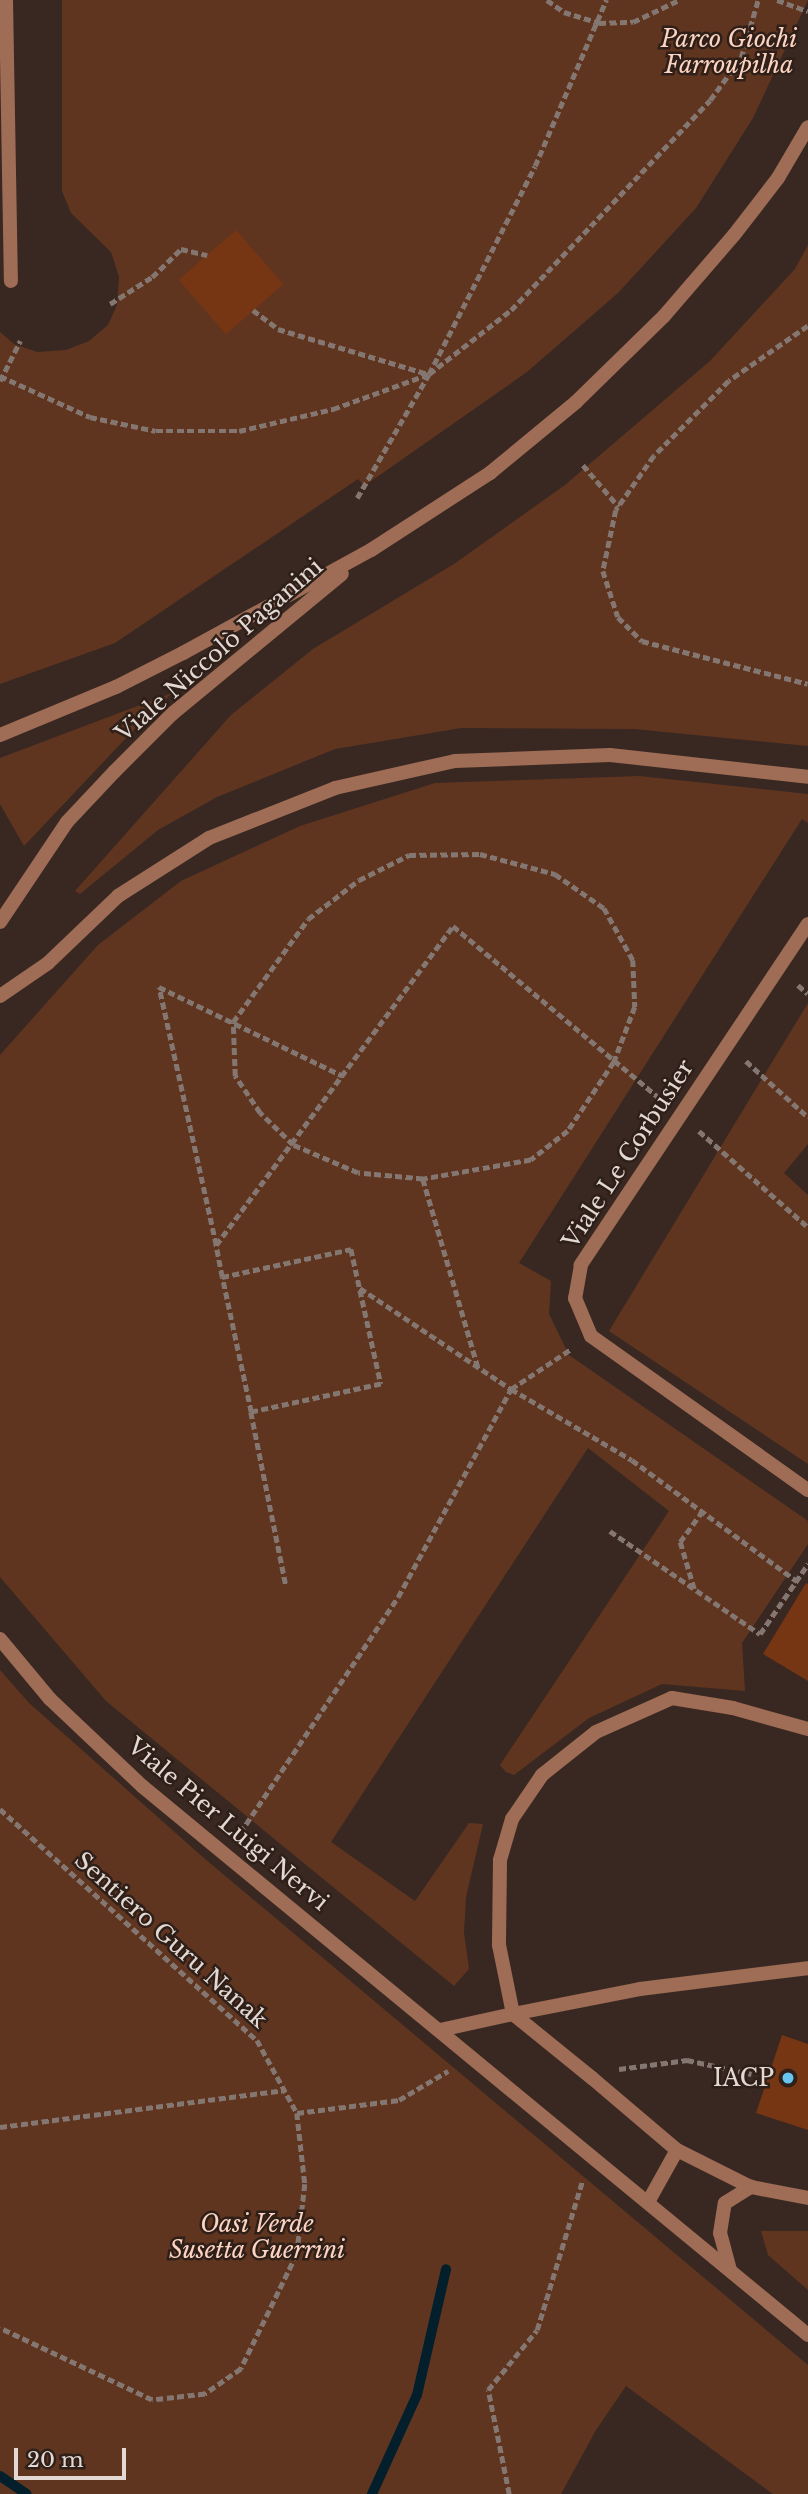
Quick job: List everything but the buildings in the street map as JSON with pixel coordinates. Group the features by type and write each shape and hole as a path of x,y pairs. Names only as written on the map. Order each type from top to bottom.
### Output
{"street":[{"path":"0,0 6,0 11,281"},
{"name":"Viale Niccolò Paganini","path":"0,734 116,687 371,550 490,472 576,402 664,316 734,235 778,178 808,127"},
{"name":"Viale Niccolò Paganini","path":"0,922 33,866 114,772 191,698 371,550"},
{"path":"0,996 48,963 118,896 209,838 335,788 455,761 610,755 808,777"},
{"name":"Viale Le Corbusier","path":"591,1336 575,1298 581,1265 808,924"},
{"path":"591,1336 808,1490"},
{"name":"Viale Pier Luigi Nervi","path":"0,1639 59,1707 142,1786 808,2335"},
{"path":"808,1728 733,1707 672,1698 596,1732 542,1775 512,1819 500,1860 499,1945 513,2014 677,2150 751,2187 808,2199"},
{"path":"440,2030 640,1989 808,1968"},
{"path":"648,2202 677,2150"},
{"path":"730,2270 720,2233 725,2203 751,2187"}],"path":[{"path":"547,0 564,12 599,23 633,22 679,0"},
{"path":"357,498 429,374 535,166 599,23 606,0"},
{"path":"20,341 1,377 90,416 156,431 239,431 333,409 429,374 511,310 709,100 741,58 758,0"},
{"path":"777,1 808,11"},
{"path":"110,304 152,277 181,249 206,255"},
{"path":"253,310 278,329 429,374"},
{"path":"808,326 729,382 654,456 619,507 604,572 618,617 642,641 808,684"},
{"path":"583,465 619,507"},
{"path":"480,853 555,874 604,908 633,960 635,1007 614,1062 568,1131 531,1160 423,1179 358,1173 293,1145 260,1113 234,1076 233,1022 308,919 359,880 409,855 480,853"},
{"path":"216,1245 293,1145 453,926 681,1115 808,1227"},
{"path":"286,1586 216,1245 159,988 343,1076"},
{"path":"728,1044 808,1117"},
{"path":"423,1179 478,1367"},
{"path":"222,1277 351,1249 360,1288 380,1384 251,1412"},
{"path":"360,1288 511,1389 632,1460 797,1581"},
{"path":"226,1854 398,1597 511,1389 591,1336"},
{"path":"694,1589 680,1542 702,1512"},
{"path":"610,1531 760,1634 808,1564"},
{"name":"Sentiero Guru Nanak","path":"0,1809 257,2040 297,2113 305,2184 297,2254 241,2369 205,2394 152,2400 0,2328"},
{"path":"297,2113 399,2100 472,2057"},
{"path":"592,2078 632,2064 687,2060 752,2074"},
{"path":"0,2127 286,2090"},
{"path":"509,2494 488,2390 537,2330 590,2155"}],"green space":[{"name":"Parco Giochi Farroupilha","path":"62,0 808,0 753,118 696,208 618,293 527,372 364,486 358,479 115,643 0,684 0,332 14,344 37,352 66,350 89,341 108,325 117,305 119,277 111,252 71,213 62,191"},
{"path":"808,245 808,746 634,729 461,728 335,749 217,797 158,830 80,894 75,891 231,715 313,649 454,564 565,485 710,361 795,269"},
{"path":"172,693 24,846 0,804 0,758"},
{"path":"639,776 808,794 808,823 802,819 519,1263 551,1281 549,1314 569,1355 808,1521 808,1544 742,1643 745,1691 662,1684 589,1718 514,1775 506,1772 500,1765 669,1511 588,1448 331,1842 415,1901 469,1823 483,1824 466,1897 464,1933 469,1969 454,1986 106,1701 0,1577 0,1055 98,945 181,881 300,826 435,783"},
{"path":"808,1003 808,1144 784,1173 808,1195 808,1464 609,1331"},
{"name":"Oasi Verde Susetta Guerrini","path":"0,1670 29,1703 205,1859 808,2365 808,2494 773,2494 626,2386 596,2430 561,2494 0,2494"},
{"path":"761,2231 808,2231 808,2290 768,2255"}],"waterway":[{"path":"372,2494 417,2395 446,2269"},
{"path":"0,2476 27,2494"}],"place":[{"name":"IACP","path":"788,2078"}]}
